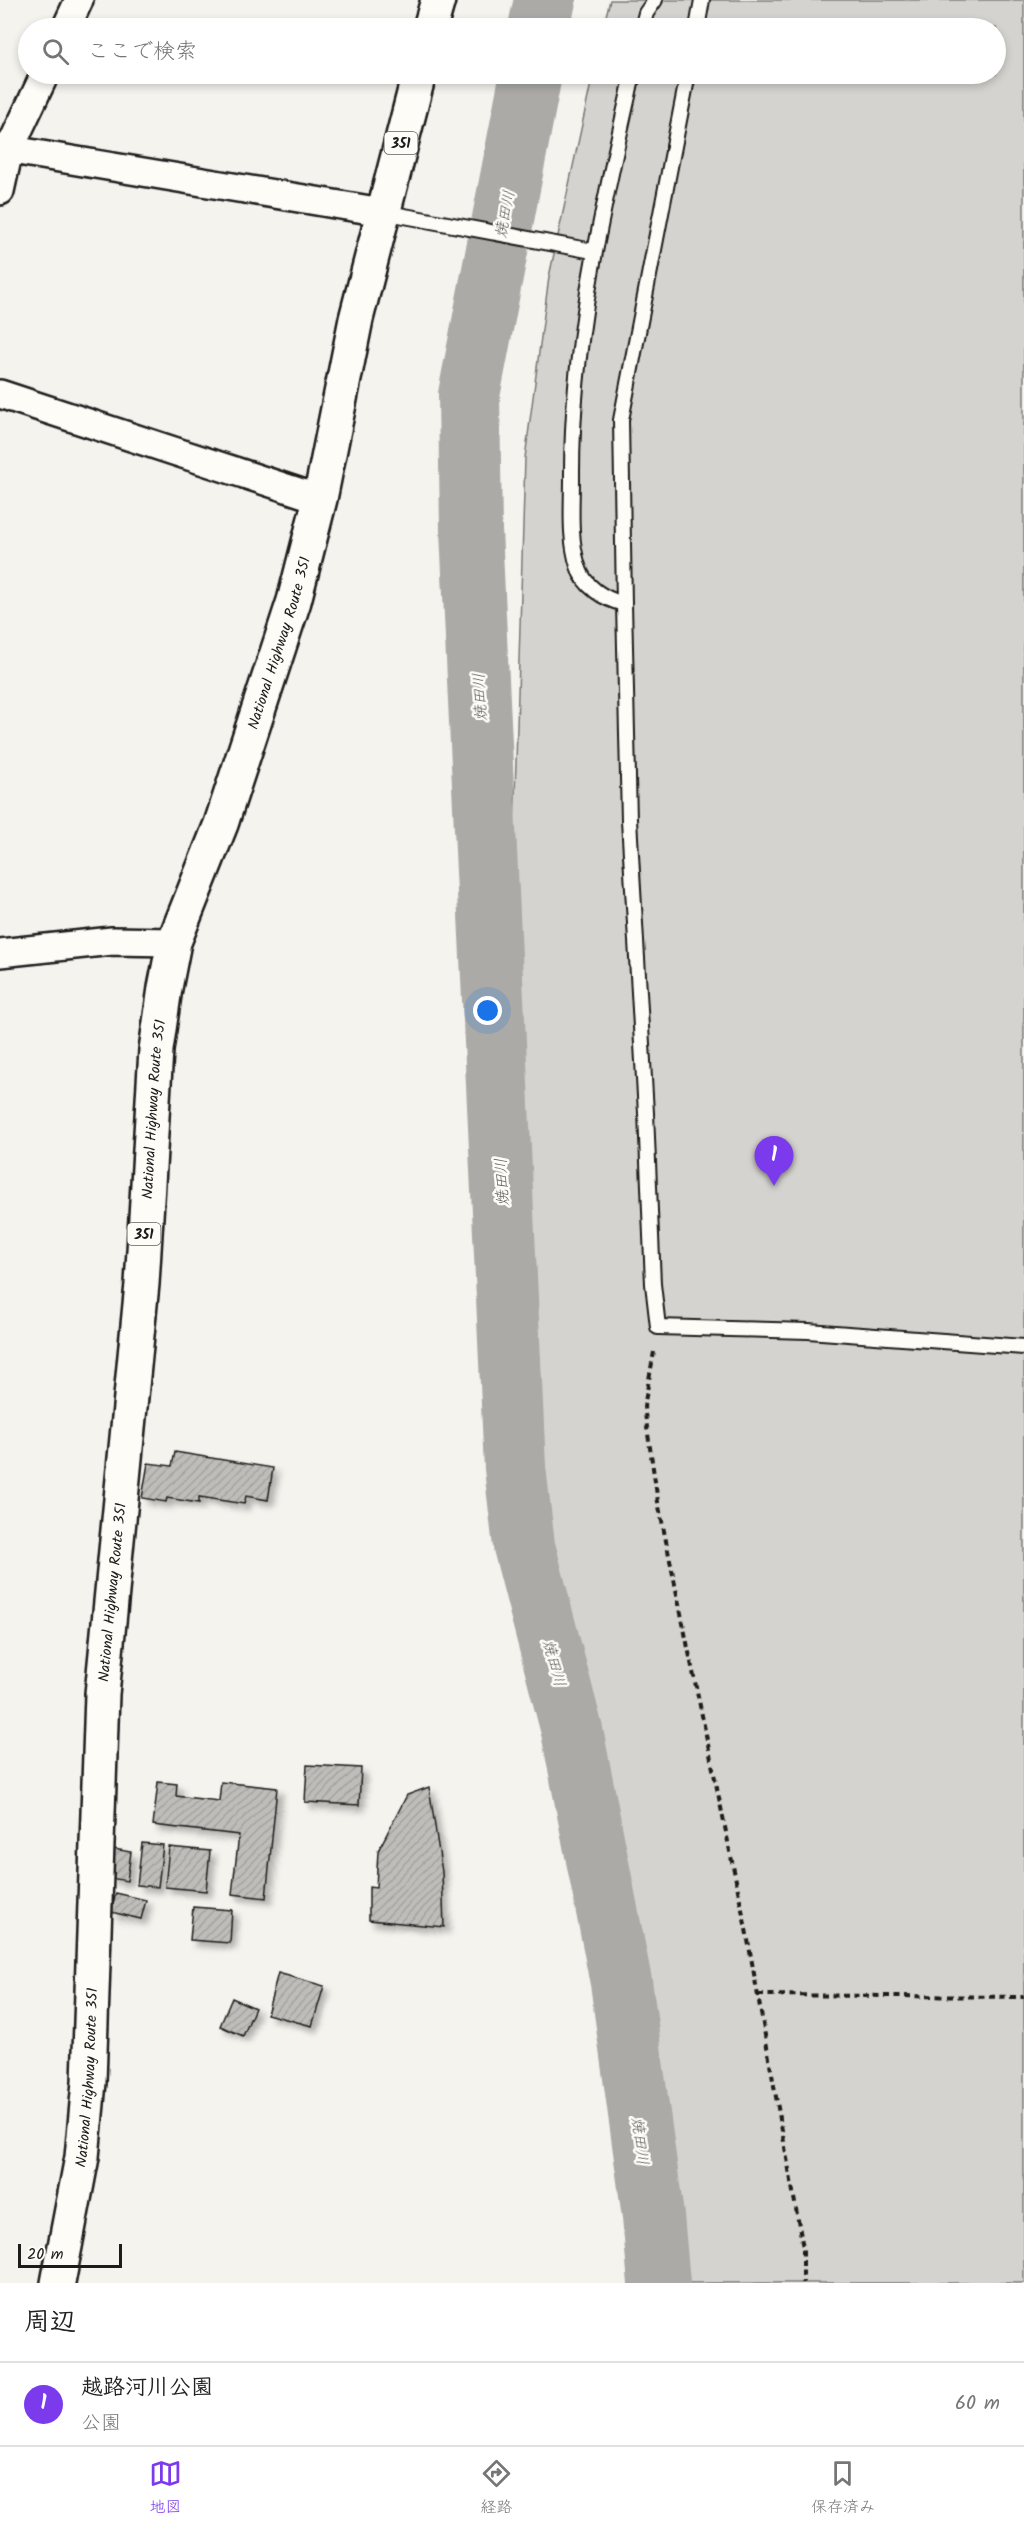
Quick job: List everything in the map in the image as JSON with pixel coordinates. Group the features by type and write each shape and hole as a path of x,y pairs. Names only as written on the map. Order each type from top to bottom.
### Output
{"highway":[{"path":"433,18 438,0"},
{"name":"National Highway Route 351","path":"58,2283 82,2157 89,2082 102,1694 142,1284 156,1050 174,942 220,824 260,710 294,601 320,499 356,319 416,84"}],"street":[{"path":"71,18 79,0"},
{"path":"0,191 5,149 40,84"},
{"path":"5,149 382,212"},
{"path":"0,394 320,499"},
{"path":"0,953 112,941 174,942"}],"lane":[{"path":"645,18 655,0"},
{"path":"699,18 702,0"},
{"path":"624,604 607,600 590,587 578,567 572,534 572,436 593,251 631,84"},
{"path":"685,84 621,420 629,820 646,1113 653,1284 658,1327 808,1332 1024,1347"},
{"path":"382,212 593,251"}],"path":[{"path":"658,1327 644,1407 658,1502 758,1995 803,2248 803,2283"},
{"path":"758,1995 1024,1996"}],"shaded area":[{"path":"610,0 1024,0 1024,2283 681,2283 678,2186 648,1976 602,1737 554,1565 525,1253 523,1119 512,897 525,458 549,277 591,84 1006,84 1006,18 606,18"}],"building":[{"path":"175,1452 273,1468 268,1500 246,1496 244,1504 199,1497 199,1503 167,1498 166,1502 142,1498 148,1463 172,1466"},
{"path":"307,1765 361,1768 359,1805 305,1802"},
{"path":"158,1782 177,1784 176,1796 219,1801 221,1782 277,1788 266,1898 232,1894 239,1835 153,1825"},
{"path":"429,1787 442,1872 444,1927 369,1920 369,1887 376,1888 378,1851 407,1795"},
{"path":"142,1843 163,1845 158,1887 137,1885"},
{"path":"169,1847 210,1851 206,1891 165,1887"},
{"path":"114,1849 131,1852 127,1881 110,1878"},
{"path":"116,1893 146,1900 141,1919 111,1912"},
{"path":"193,1907 232,1910 230,1943 190,1940"},
{"path":"278,1973 324,1986 312,2026 267,2014"},
{"path":"232,1998 255,2008 243,2036 220,2026"}],"waterway":[{"name":"焼田川","path":"541,18 545,0"},
{"name":"焼田川","path":"529,84 469,395 471,530 515,1468 524,1546 572,1731 621,1982 653,2216 659,2283"}],"place":[{"name":"越路河川公園","path":"774,1186"}]}
